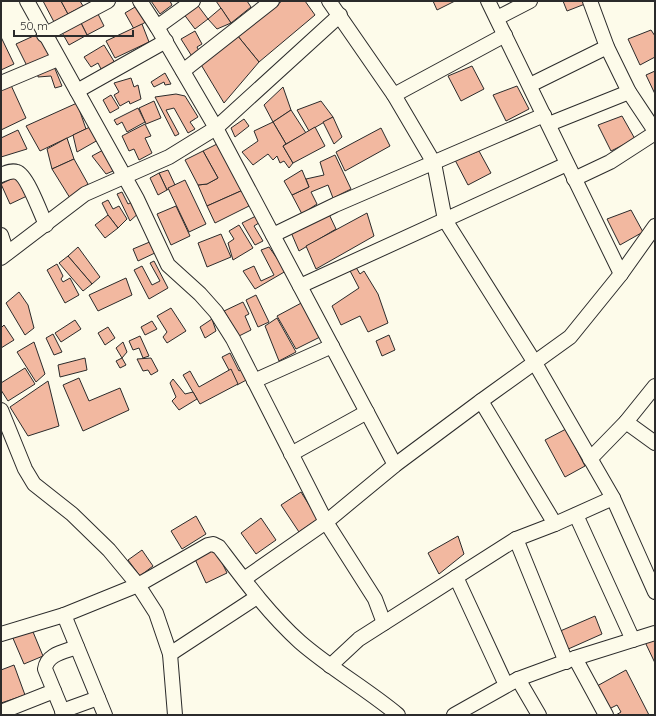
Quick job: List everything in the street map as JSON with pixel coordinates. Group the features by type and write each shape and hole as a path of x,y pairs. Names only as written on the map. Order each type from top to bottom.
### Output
{"street":[{"path":"27,1 44,35 137,198 168,265 200,294 216,312 233,339 326,522 374,599 384,623"},
{"path":"44,35 108,1"},
{"path":"140,1 166,41 216,128 395,465"},
{"path":"157,27 193,1"},
{"path":"183,71 272,1"},
{"path":"329,1 394,95 434,163 445,220 535,363 613,498 655,592"},
{"path":"488,1 547,119 574,179 621,274"},
{"path":"497,18 530,1"},
{"path":"574,179 610,162 655,132 629,92 608,47 590,1"},
{"path":"1,235 4,256 85,194 169,157 216,128 340,15"},
{"path":"394,95 506,35"},
{"path":"77,91 166,41"},
{"path":"530,85 608,47"},
{"path":"1,83 58,59"},
{"path":"273,234 335,205 434,163 547,119 629,92"},
{"path":"300,286 373,251 567,164"},
{"path":"1,175 11,171 18,172 24,178 46,225"},
{"path":"244,579 326,522 395,465 570,337 654,231"},
{"path":"254,381 332,346"},
{"path":"590,459 626,422 655,386"},
{"path":"481,401 555,524"},
{"path":"1,410 25,469 34,484 72,514 109,550 138,585 156,613 170,654 175,715"},
{"path":"291,454 367,412"},
{"path":"626,422 655,443"},
{"path":"330,666 359,639 516,539 555,524 613,498"},
{"path":"576,515 633,640"},
{"path":"516,539 571,660 606,715"},
{"path":"1,634 64,615 138,585 208,545 213,544 218,547 257,596 299,641 330,666 398,715"},
{"path":"456,577 512,682 539,715"},
{"path":"170,654 257,596"},
{"path":"64,615 105,715"},
{"path":"454,715 512,682 571,660 655,633"},
{"path":"77,647 50,657 46,662 45,669 63,713 98,698"},
{"path":"1,712 54,691"}],"building":[{"path":"43,1 61,1 68,14 54,22"},
{"path":"61,1 80,1 83,6 68,14"},
{"path":"151,1 170,1 172,5 160,14"},
{"path":"216,1 247,1 251,7 231,23"},
{"path":"282,1 305,1 315,15 259,62 237,35"},
{"path":"433,1 455,1 437,10"},
{"path":"563,1 584,1 585,4 567,11"},
{"path":"196,3 208,19 195,29 183,13"},
{"path":"140,4 149,20 134,29 125,13"},
{"path":"221,8 231,23 217,29 208,19"},
{"path":"96,10 104,26 87,35 79,19"},
{"path":"79,19 87,35 69,45 60,29"},
{"path":"142,24 149,42 115,58 106,41"},
{"path":"651,30 655,36 655,57 640,65 628,39"},
{"path":"195,31 202,44 197,47 200,53 193,58 181,39"},
{"path":"40,33 52,57 28,68 16,44"},
{"path":"237,35 259,62 224,103 200,63"},
{"path":"1,37 14,64 1,70"},
{"path":"104,45 115,63 102,71 98,63 91,67 84,57"},
{"path":"53,64 62,86 55,88 51,76 38,77 37,71"},
{"path":"472,66 484,89 461,101 448,76"},
{"path":"655,71 655,94 646,75"},
{"path":"165,73 171,84 165,85 164,82 154,87 151,82"},
{"path":"131,78 134,87 138,85 141,99 130,104 129,101 120,106 114,95 119,92 114,83"},
{"path":"10,83 26,118 1,130 1,88"},
{"path":"517,86 529,109 506,121 493,95"},
{"path":"283,87 291,110 273,122 264,105"},
{"path":"176,94 185,96 198,117 190,122 195,129 188,133 174,108 166,110 179,134 175,136 155,97"},
{"path":"111,95 119,108 110,113 103,100"},
{"path":"154,101 161,118 146,124 139,108"},
{"path":"321,101 333,117 309,131 297,110"},
{"path":"77,103 86,129 40,151 26,126"},
{"path":"138,108 145,122 127,132 122,122 117,125 114,120"},
{"path":"291,110 306,133 286,144 273,122"},
{"path":"622,116 635,139 611,151 598,125"},
{"path":"333,117 342,137 334,144 323,122"},
{"path":"244,119 249,126 235,137 231,128"},
{"path":"273,122 286,144 283,146 293,163 289,168 284,161 280,163 277,156 273,160 268,154 253,165 242,152 258,141 254,131"},
{"path":"145,124 151,136 145,138 152,153 139,160 134,149 129,151 122,136"},
{"path":"92,126 98,140 77,152 73,135"},
{"path":"315,127 325,146 293,163 283,146"},
{"path":"381,128 390,146 345,171 336,152"},
{"path":"18,130 27,149 1,157 1,138"},
{"path":"67,138 74,159 52,169 47,149"},
{"path":"219,143 243,190 207,206 198,185 207,184 218,178 203,151"},
{"path":"105,149 113,171 106,174 92,156"},
{"path":"203,151 218,178 207,184 198,185 185,160"},
{"path":"479,151 491,173 468,185 455,160"},
{"path":"335,155 351,189 333,198 328,185 311,192 317,204 302,214 292,195 309,187 306,179 324,175 320,162"},
{"path":"74,159 88,184 70,198 52,169"},
{"path":"168,170 175,185 167,190 159,173"},
{"path":"302,170 309,187 292,195 284,181"},
{"path":"159,173 167,190 158,195 150,178"},
{"path":"17,176 27,196 10,204 1,184"},
{"path":"185,180 206,224 189,232 168,188"},
{"path":"243,190 249,206 215,223 207,206"},
{"path":"122,192 128,204 136,200 141,211 130,221 117,194"},
{"path":"108,200 113,209 119,206 127,219 118,228 108,215 102,203"},
{"path":"176,206 190,236 171,245 157,214"},
{"path":"631,210 643,232 620,245 607,219"},
{"path":"328,212 336,229 299,251 290,230"},
{"path":"367,213 374,236 316,269 306,246"},
{"path":"108,215 118,228 105,238 95,225"},
{"path":"258,215 262,221 254,226 263,241 255,245 242,223"},
{"path":"239,225 253,248 233,260 228,243 234,239 229,231"},
{"path":"221,234 231,257 207,267 198,243"},
{"path":"152,241 157,252 138,261 133,249"},
{"path":"78,247 100,277 92,284 68,256"},
{"path":"269,247 286,271 255,289 243,271 254,266 261,281 274,275 261,250"},
{"path":"68,256 92,284 83,291 59,263"},
{"path":"154,261 168,288 149,299 134,270 142,266 152,285 160,281 150,263"},
{"path":"57,264 63,276 61,279 63,282 70,278 79,295 65,303 47,270"},
{"path":"354,264 360,274 364,271 378,294 388,323 368,332 360,316 341,325 332,306 359,288 348,267"},
{"path":"126,278 132,295 98,311 89,295"},
{"path":"19,292 28,305 34,328 25,335 6,303"},
{"path":"256,295 269,322 258,327 246,300"},
{"path":"305,301 324,335 296,349 277,316"},
{"path":"243,302 249,314 245,316 251,330 239,336 224,311"},
{"path":"171,308 186,331 167,343 163,337 167,332 157,316"},
{"path":"277,318 296,352 279,361 265,326"},
{"path":"212,319 216,331 205,338 200,327"},
{"path":"75,320 81,329 61,342 55,333"},
{"path":"152,321 157,329 145,335 141,327"},
{"path":"4,325 14,340 1,348 1,328"},
{"path":"108,327 115,338 105,345 98,333"},
{"path":"53,334 62,352 54,355 46,338"},
{"path":"389,335 395,350 382,356 376,341"},
{"path":"140,336 149,356 143,358 139,348 133,350 129,341"},
{"path":"34,342 45,374 36,382 17,352"},
{"path":"123,342 127,352 122,358 116,348"},
{"path":"230,353 239,371 246,367 252,377 237,385 222,357"},
{"path":"85,358 87,370 60,377 58,365"},
{"path":"122,358 126,365 120,368 116,361"},
{"path":"151,358 158,371 151,375 148,370 143,371 137,359"},
{"path":"25,368 35,384 8,401 1,390 1,383"},
{"path":"231,369 238,384 200,404 183,375 190,371 199,387"},
{"path":"79,378 89,401 120,388 129,410 83,431 63,385"},
{"path":"173,379 185,394 193,392 197,399 179,410 172,401 176,397 170,383"},
{"path":"48,381 59,426 28,436 10,407"},
{"path":"566,429 585,466 565,477 545,440"},
{"path":"301,492 318,519 299,532 281,505"},
{"path":"196,516 206,534 182,549 171,531"},
{"path":"261,518 276,540 256,554 241,533"},
{"path":"458,536 464,554 439,574 428,553"},
{"path":"215,548 227,573 206,583 194,557"},
{"path":"142,550 153,566 140,576 128,560"},
{"path":"595,616 602,634 566,650 558,632"},
{"path":"31,627 43,656 24,664 12,636"},
{"path":"655,638 655,663 645,642"},
{"path":"14,665 25,695 1,703 1,670"},
{"path":"626,670 649,715 616,715 621,712 617,705 609,709 597,686"}]}
